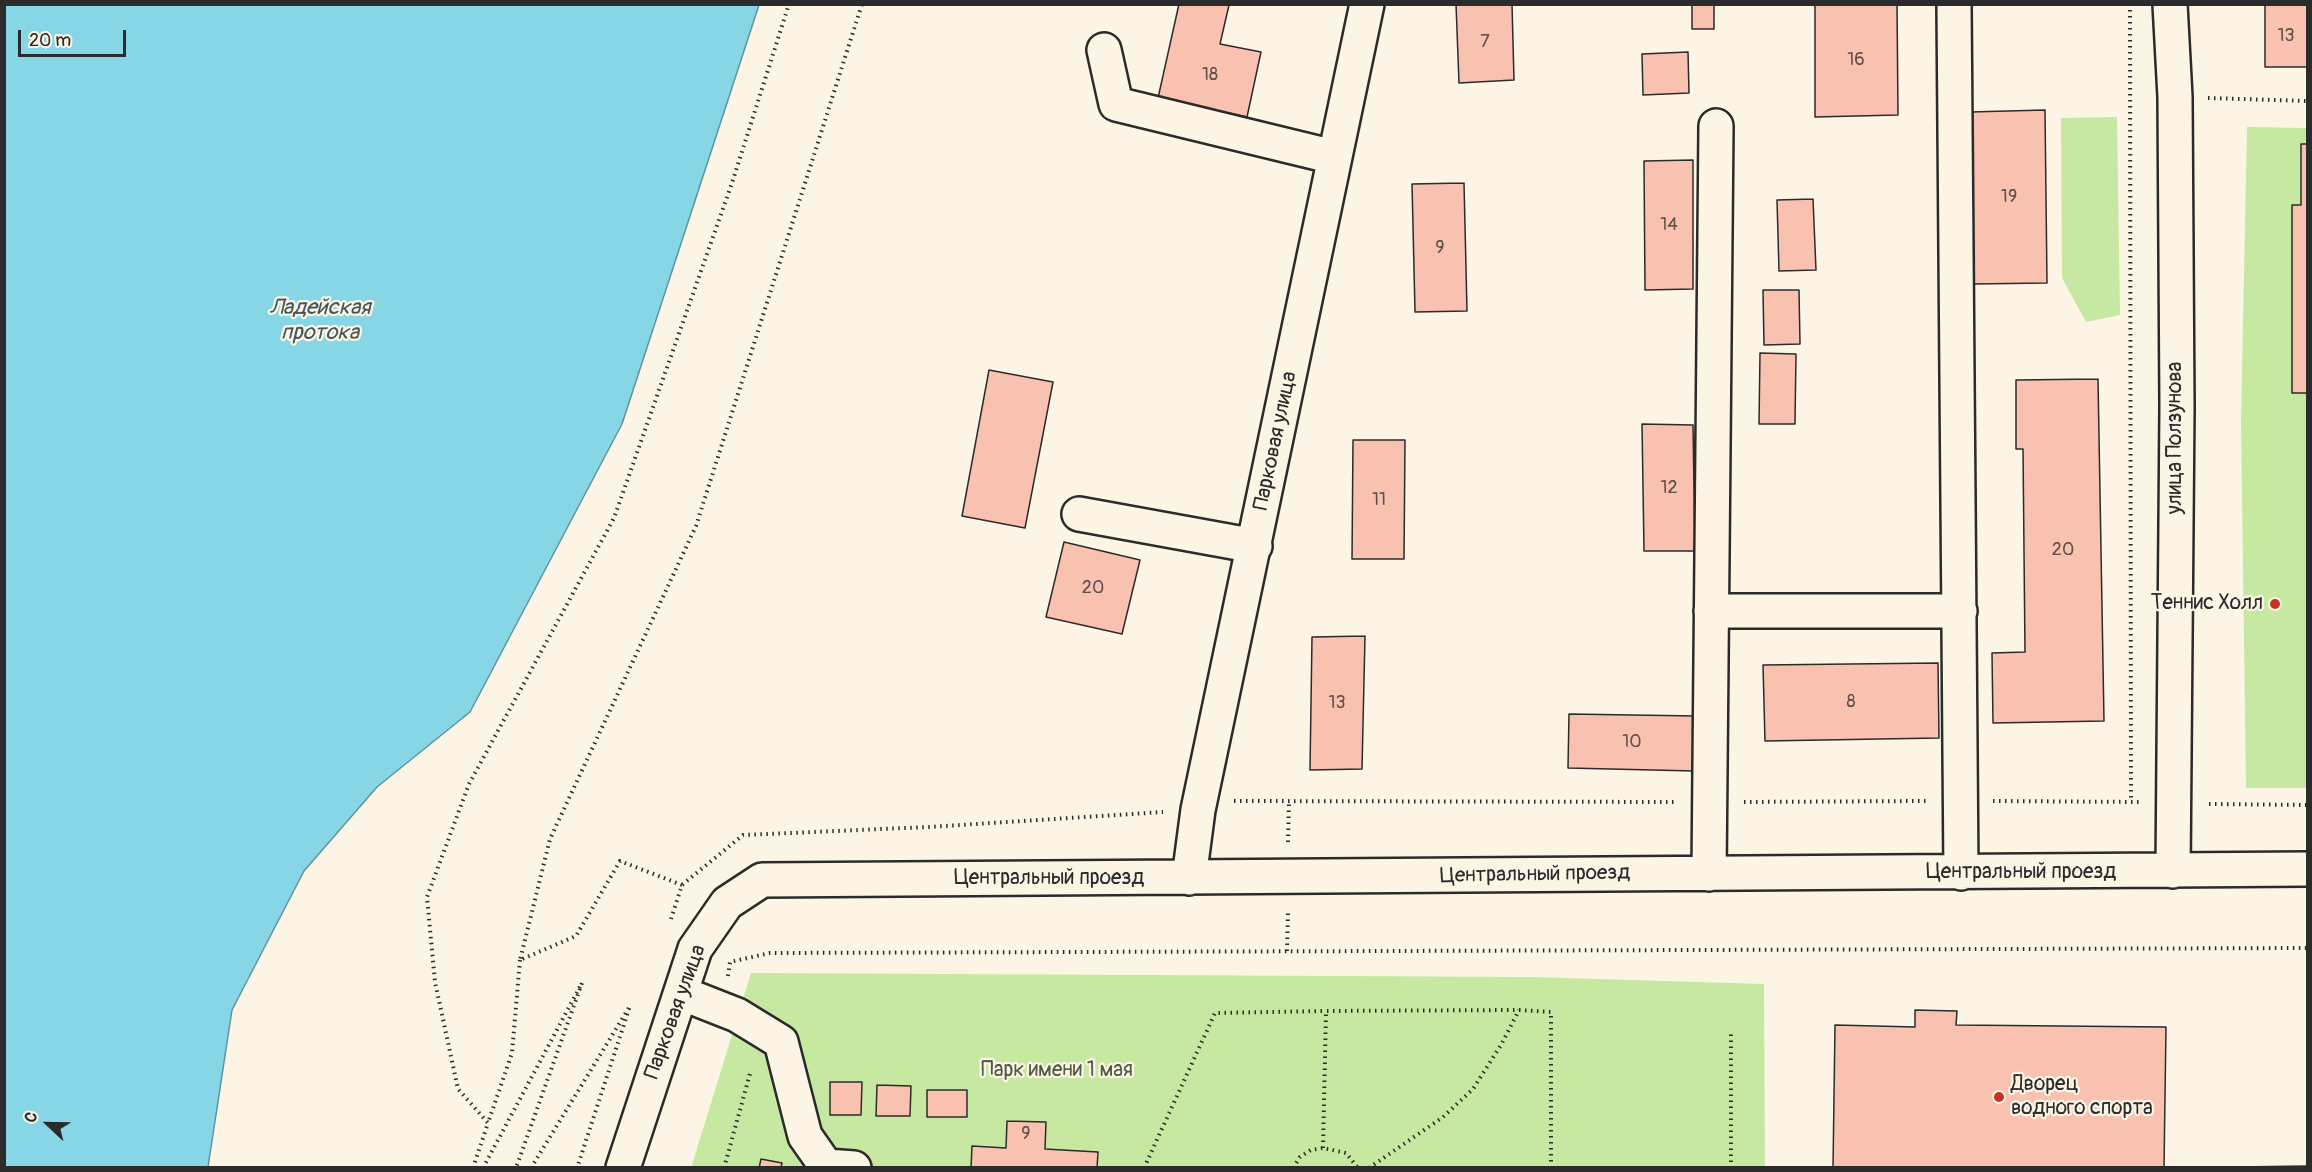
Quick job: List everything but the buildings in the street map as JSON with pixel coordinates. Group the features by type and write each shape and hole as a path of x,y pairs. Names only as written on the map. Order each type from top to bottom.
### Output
{"street":[{"name":"Парковая улица","path":"1189,878 1198,810 1367,4"},
{"path":"1954,4 1961,873"},
{"name":"улица Ползунова","path":"2170,4 2175,97 2177,407 2174,871"},
{"path":"1104,50 1116,104 1334,157"},
{"path":"1709,874 1716,126"},
{"path":"1079,514 1255,546"},
{"path":"1711,611 1960,611"},
{"name":"Центральный проезд","path":"762,880 2307,869"},
{"name":"Парковая улица","path":"623,1167 695,949 727,903 762,880"},
{"path":"681,993 725,1010 781,1042 806,1136 826,1166 854,1167"}],"path":[{"path":"488,1123 458,1089 435,982 427,897 469,784 614,518 732,183 789,4"},
{"path":"472,1167 512,1053 520,960 550,839 696,526 862,4"},
{"path":"2130,4 2131,802"},
{"path":"2175,97 2307,101"},
{"path":"520,960 576,936 620,861 682,885 743,835 929,827 1198,810 1228,801 1961,801 2307,805"},
{"path":"725,1010 730,962 770,953 2307,948"},
{"path":"483,1167 582,983 516,1167"},
{"path":"531,1167 630,1006 577,1167"},
{"path":"1369,1167 1443,1117 1473,1089 1501,1045 1519,1010"},
{"path":"1144,1167 1215,1013 1519,1010 1551,1012 1551,1167"},
{"path":"1323,1148 1326,1011"},
{"path":"1731,1030 1731,1167"},
{"path":"724,1167 753,1062"},
{"path":"1293,1167 1305,1154 1323,1148 1346,1153 1358,1167"}],"green space":[{"path":"2117,117 2120,315 2086,322 2062,278 2061,118"},
{"name":"Теннис Холл","path":"2247,127 2307,128 2307,788 2246,788 2241,421"},
{"name":"Парк имени 1 мая","path":"751,973 1531,977 1764,984 1765,1167 691,1168"}],"water":[{"name":"Ладейская протока","path":"5,4 759,5 622,424 470,712 377,787 304,871 232,1010 208,1167 5,1167"}],"place":[{"name":"Теннис Холл","path":"2275,604"},
{"name":"Дворец водного спорта","path":"1999,1097"}]}
